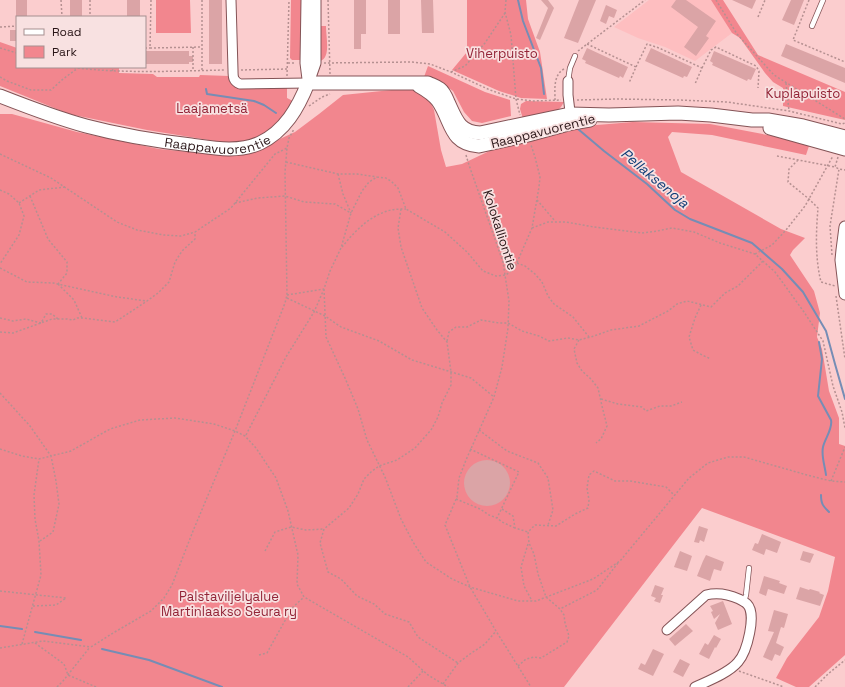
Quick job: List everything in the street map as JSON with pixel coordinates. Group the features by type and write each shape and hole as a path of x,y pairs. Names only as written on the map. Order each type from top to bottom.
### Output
{"main road":[{"name":"Raappavuorentie","path":"0,96 56,117 87,126 139,137 220,149 239,148 259,143 274,134 294,113 308,83 428,83 440,88 455,118 465,129 480,133 571,118 609,115 678,113 752,120 768,120 793,124 845,137"},
{"name":"Raappavuorentie","path":"412,83 433,95 439,102 450,127 456,136 463,142 472,146 480,146 528,135 571,118"},
{"name":"Raappavuorentie","path":"752,120 767,128 845,148"}],"street":[{"path":"231,0 232,70 236,83 308,83"},
{"path":"307,0 306,63 308,83"},
{"path":"308,83 315,63 315,0"},
{"path":"568,80 571,118"},
{"path":"842,289 841,260 845,227"},
{"path":"667,630 706,595 714,593 730,595 747,604 750,609 751,618 748,643 739,661 732,669 695,687"}],"lane":[{"path":"812,26 823,0"},
{"path":"568,80 570,68 575,56"},
{"path":"744,602 749,568"}],"path":[{"path":"62,0 62,16"},
{"path":"90,0 90,16"},
{"path":"150,48 151,0"},
{"path":"202,0 202,70"},
{"path":"287,84 289,0"},
{"path":"300,101 309,106 322,97 330,94 328,0"},
{"path":"506,0 506,12 511,34 516,99 522,119"},
{"path":"575,56 580,49 645,0"},
{"path":"716,0 737,34 774,75 845,118"},
{"path":"758,17 765,0"},
{"path":"809,0 793,40 845,62"},
{"path":"451,72 466,66 485,43 506,12"},
{"path":"0,27 16,26"},
{"path":"587,44 636,67"},
{"path":"629,83 647,44 702,68"},
{"path":"193,47 193,70"},
{"path":"146,48 202,47"},
{"path":"695,84 711,50 716,47 756,66 759,71 758,88"},
{"path":"0,48 16,54"},
{"path":"0,77 31,90 51,90 78,68 112,71 287,69"},
{"path":"786,83 790,111"},
{"path":"57,687 68,676 91,647 113,632 151,611 164,598 172,585 285,303 286,162 289,138 297,125"},
{"path":"341,248 366,222 391,210 406,209 445,232 467,252 483,271 496,276 506,275 515,267 532,228 537,200 540,177 530,140"},
{"name":"Kolokalliontie","path":"463,142 469,165 503,262 509,301 508,328 502,367 494,397 470,449 459,478 457,498 445,525 470,587 531,687"},
{"path":"0,154 51,178 117,222 137,230 164,235 181,236 196,232 231,208 275,154 287,148"},
{"path":"777,156 835,167"},
{"path":"755,254 772,245 805,206 832,156"},
{"path":"798,160 789,169 788,182 818,208 816,232 821,282 842,289"},
{"path":"286,162 338,174 357,174 386,178 398,188 406,209"},
{"path":"338,174 343,194 351,213"},
{"path":"245,436 286,357 314,312 341,248 351,213 362,191 369,182 377,177"},
{"path":"19,203 39,190 65,187"},
{"path":"0,190 10,194 19,203 24,216 19,235 0,264"},
{"path":"30,196 48,239 68,262 67,273 58,284"},
{"path":"235,203 258,198 285,196 304,202 335,204 351,213"},
{"path":"537,200 555,222"},
{"path":"401,209 398,228 402,248 422,308 447,342"},
{"path":"532,228 548,222 566,222 642,233 672,228 694,232 720,243 755,254 775,272 823,341 833,386 842,412 845,428"},
{"path":"0,332 13,333 40,322 52,319 67,318 73,320 82,318 115,322 158,293 169,282 175,262 182,252 195,239 196,232"},
{"path":"458,663 418,637 409,622 385,614 374,604 357,596 341,579 328,572 320,543 324,529 349,508 358,494 364,479 379,466 397,460 415,448 431,430 451,385 451,372 447,342 449,332 456,327 467,327 481,320 508,323 522,331 549,341 568,338 579,340 611,330 639,326 668,311 677,304 687,301 711,307 725,293 738,286 763,261"},
{"path":"517,262 535,274 542,282 548,296 554,304 573,317 590,337"},
{"path":"0,268 27,282 58,284 117,297 147,301"},
{"path":"58,284 74,300 82,318"},
{"path":"286,296 324,289"},
{"path":"324,289 326,337 358,409 367,440 385,477 401,519 426,562 452,579 470,587 518,601 536,601 593,579 620,562"},
{"path":"286,296 314,312 325,316 340,327 379,341 412,360 471,378 494,397"},
{"path":"701,305 689,336 692,350 711,359"},
{"path":"40,322 46,314 52,314 58,319"},
{"path":"0,318 13,320 26,319 40,322"},
{"path":"579,340 574,349 577,363 582,371 598,388 607,426 601,439 596,443"},
{"path":"0,393 30,426 51,456 59,504 53,532 39,542"},
{"path":"600,399 618,404 642,407 646,411 660,406 671,406 682,402"},
{"path":"0,450 39,459 71,451 110,429 140,420 175,418 214,424 245,436 256,448 276,478 288,512 298,555 297,584 304,596 408,658 423,671 448,687"},
{"path":"479,430 507,451 538,463 548,478 553,510 548,525"},
{"path":"831,481 845,447"},
{"path":"470,449 519,472 497,518"},
{"path":"560,609 596,590 674,495 689,478 708,463 728,457 744,457 831,481 845,482"},
{"path":"22,644 41,575 34,495 39,459"},
{"path":"528,532 535,525 556,526 588,508 589,500 587,488 589,475 594,471 615,481 630,481 666,487 674,495"},
{"path":"457,498 502,522 528,532"},
{"path":"502,509 513,516 515,528"},
{"path":"265,551 275,532 291,527 306,530 324,529"},
{"path":"518,666 526,659 534,656 541,658 567,642 569,636 564,615 560,609 546,597 538,574 534,554 529,543 528,532"},
{"path":"529,543 521,567 524,586 532,601"},
{"path":"0,591 66,598 56,605 33,606"},
{"path":"259,654 267,652 292,608 304,596"},
{"path":"443,684 458,663 485,644 496,631"},
{"path":"0,648 43,641 91,647"},
{"path":"35,642 64,664 68,676"},
{"path":"815,687 845,660"},
{"path":"732,669 784,687"},
{"path":"408,687 423,671"},
{"path":"68,676 96,687"}],"shaded area":[{"path":"649,0 711,0 732,33 695,61 665,47 638,38 614,27"}],"green space":[{"path":"156,0 190,0 191,33 156,33"},
{"path":"291,0 302,0 300,60 292,60 290,58"},
{"name":"Viherpuisto","path":"467,0 526,0 528,19 540,52 547,99 521,98 499,91 452,70 467,52"},
{"name":"Kuplapuisto","path":"711,0 723,0 758,55 845,92 845,120 783,106 783,88 773,82 740,38 732,33"},
{"path":"321,26 326,26 327,52 326,56 320,61 317,55"},
{"name":"Laajametsä","path":"0,42 16,48 16,68 119,68 119,73 153,74 157,77 199,77 200,75 229,76 234,80 287,84 287,98 293,101 277,125 268,132 256,138 241,142 227,143 147,130 69,114 0,86"},
{"path":"428,66 485,92 510,100 511,116 482,123 472,121 464,112 453,91 439,81 424,77"},
{"name":"Palstaviljelyalue Martinlaakso Seura ry","path":"411,88 428,96 434,110 441,150 446,167 462,164 500,146 573,127 633,122 710,124 810,143 806,155 712,135 672,132 668,137 681,172 781,229 805,238 790,255 814,291 820,313 817,337 822,349 829,391 839,418 839,444 845,446 845,655 809,687 796,687 776,678 787,658 819,617 828,591 835,557 702,508 564,687 0,687 0,114 12,114 77,132 159,149 220,155 258,149 295,132 343,95"},
{"path":"526,101 564,102 557,111 523,119 520,109 521,104"}],"building":[{"path":"16,0 27,0 27,16 16,16"},
{"path":"70,0 82,0 82,16 70,16"},
{"path":"127,0 140,0 140,16 127,16"},
{"path":"209,0 222,0 222,64 209,64"},
{"path":"354,0 366,0 366,34 361,34 361,49 354,49"},
{"path":"388,0 400,0 400,34 388,34"},
{"path":"421,0 433,0 434,33 422,33"},
{"path":"541,0 548,0 554,8 540,40 536,38 548,8"},
{"path":"579,0 596,0 578,43 564,38"},
{"path":"676,0 686,0 716,21 706,36 709,38 696,56 684,47 698,27 671,7"},
{"path":"732,0 756,0 752,9"},
{"path":"791,0 804,0 794,25 782,20"},
{"path":"606,5 617,10 614,18 609,16 606,24 600,21"},
{"path":"10,30 16,30 16,41 10,41"},
{"path":"786,44 845,68 845,83 781,56"},
{"path":"587,48 628,67 623,78 620,76 619,78 585,63 586,61 582,59"},
{"path":"651,48 692,67 687,77 684,76 683,78 645,61"},
{"path":"146,51 189,51 189,56 193,56 193,62 189,62 189,64 146,64"},
{"path":"714,51 756,69 751,80 748,79 747,81 712,65 713,63 710,61"},
{"path":"487,460 500,464 506,470 510,483 506,496 500,502 487,506 474,502 468,496 464,483 468,470 474,464"},
{"path":"699,526 708,529 704,542 700,540 699,543 694,542"},
{"path":"762,534 781,542 777,553 766,549 764,555 752,550 755,543 758,544"},
{"path":"680,551 692,556 687,571 674,567"},
{"path":"803,551 814,554 810,563 800,560"},
{"path":"706,555 724,562 721,571 714,569 710,581 697,576"},
{"path":"764,576 780,581 779,583 787,586 784,594 768,589 766,596 759,593"},
{"path":"655,585 664,588 660,603 654,601 656,598 651,596"},
{"path":"800,587 820,592 819,593 824,595 820,606 796,599"},
{"path":"723,601 732,624 718,630 715,623 720,614 714,619 711,612 713,611 710,606"},
{"path":"774,610 788,614 784,628 781,627 776,643 784,647 780,656 775,654 772,661 763,657 774,632 768,631"},
{"path":"686,624 693,631 675,646 669,639"},
{"path":"714,635 721,639 709,659 699,654 705,643 708,645"},
{"path":"653,649 664,654 653,676 638,669 641,663 645,665"},
{"path":"680,659 690,664 683,677 673,672"}],"waterway":[{"name":"Pellaksenoja","path":"518,0 523,21 541,68 544,94"},
{"path":"206,89 207,94 254,101 264,105 276,113"},
{"name":"Pellaksenoja","path":"578,129 647,184 675,210 690,219 752,243 782,269 803,292 826,331 845,399"},
{"name":"Pellaksenoja","path":"819,342 822,359 818,396 831,420 830,430 823,450 826,475"},
{"name":"Pellaksenoja","path":"821,495 821,501 829,512"},
{"path":"0,626 22,629"},
{"path":"35,632 81,640"},
{"path":"102,649 149,660 222,687"}]}
